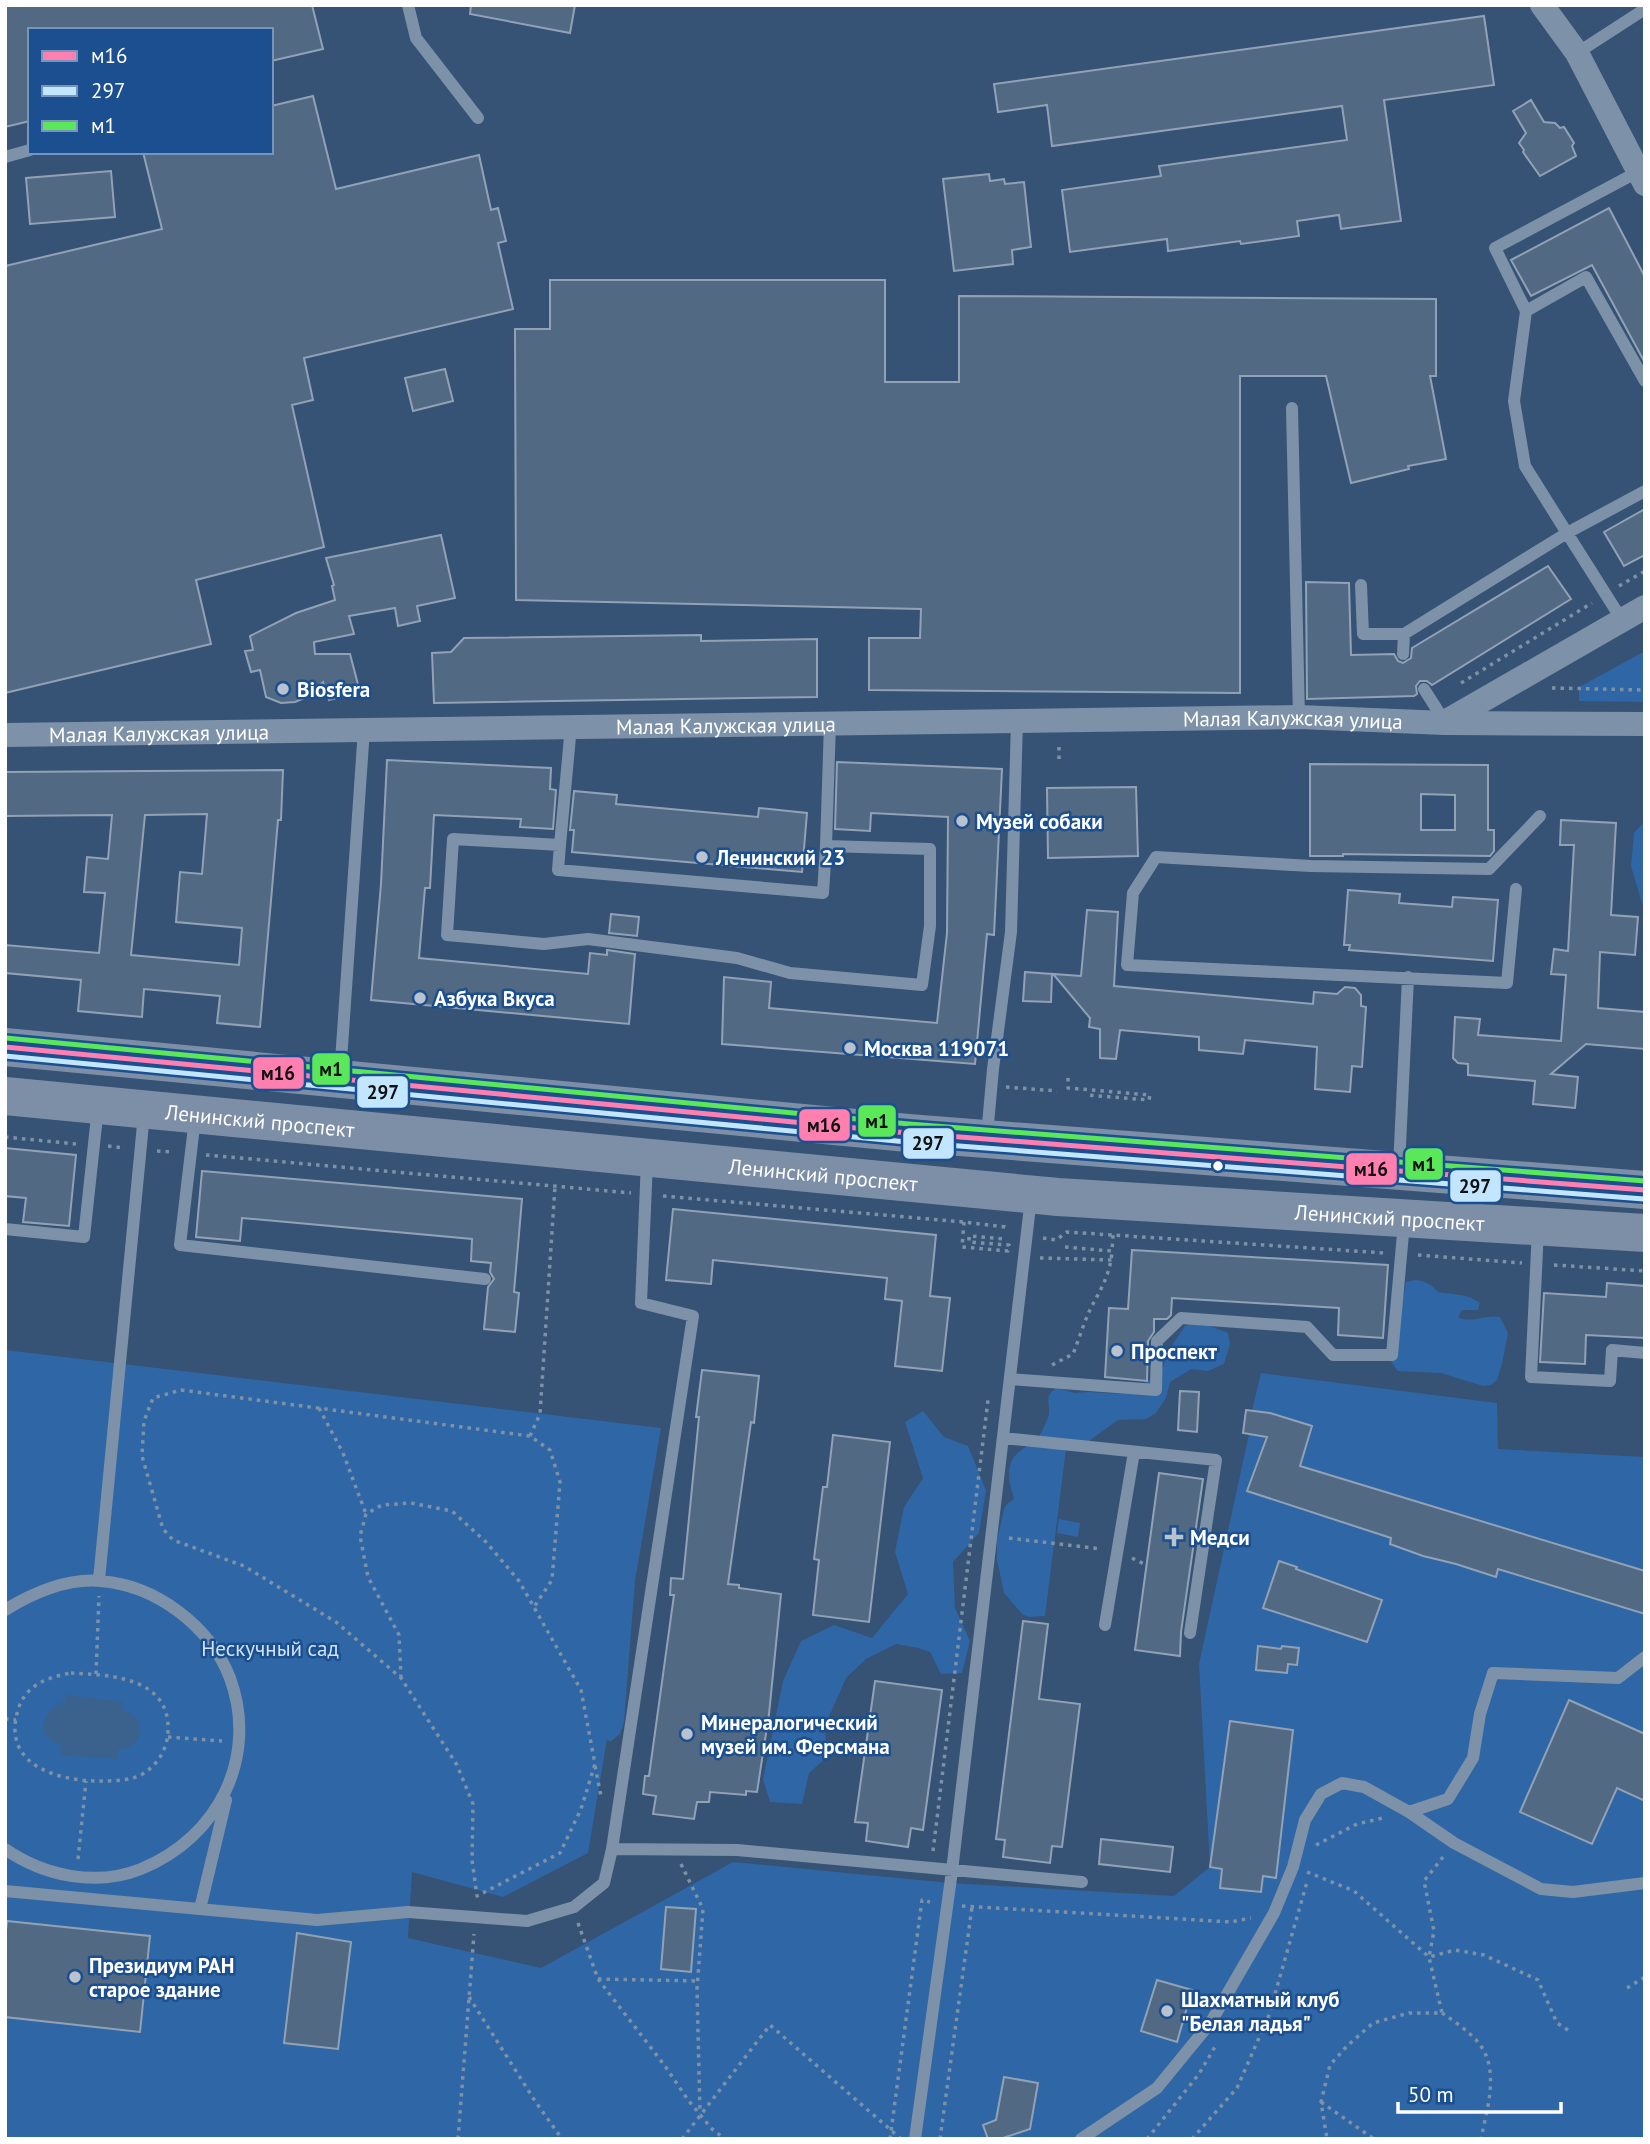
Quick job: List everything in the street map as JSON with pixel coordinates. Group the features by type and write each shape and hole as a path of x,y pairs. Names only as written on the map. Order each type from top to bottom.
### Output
{"main road":[{"name":"Ленинский проспект","path":"5,1047 987,1139 1645,1190"},
{"name":"Ленинский проспект","path":"5,1096 196,1114 646,1176 1032,1194 1403,1236 1538,1225 1645,1233"}],"street":[{"path":"1542,5 1577,53 1640,175"},
{"path":"1438,712 1645,607"},
{"name":"Малая Калужская улица","path":"5,735 1299,717 1438,712 1645,724"}],"lane":[{"path":"408,5 416,38 478,118"},
{"path":"1577,53 1645,9"},
{"path":"5,157 28,151"},
{"path":"1622,620 1525,466 1514,401 1526,311 1495,248 1630,176 1640,175"},
{"path":"1526,311 1586,277 1645,381"},
{"path":"1292,408 1299,717"},
{"path":"1361,585 1363,634 1404,634 1567,533 1645,491"},
{"path":"1404,634 1404,654"},
{"path":"1424,689 1438,712"},
{"path":"987,1139 993,1069 1011,932 1017,720"},
{"path":"571,726 558,870 823,893 830,723"},
{"path":"340,1079 364,729"},
{"path":"1517,889 1507,983 1127,965 1133,893 1156,858 1311,866 1489,869 1539,816"},
{"path":"560,845 453,839 447,935 544,944 588,939 737,958 790,973 922,985 930,926 930,849 826,846"},
{"path":"1399,1171 1408,977"},
{"path":"5,1229 84,1237 98,1105"},
{"path":"99,1580 145,1109"},
{"path":"196,1114 180,1245 485,1279"},
{"path":"5,1891 317,1920 408,1912 527,1921 573,1907 604,1883 612,1849 694,1316 641,1303 646,1176"},
{"path":"915,2139 951,1871 1032,1194"},
{"path":"1538,1225 1531,1377 1609,1381 1612,1350 1645,1353"},
{"path":"1010,1379 1156,1390 1157,1340 1181,1318 1307,1327 1333,1355 1392,1355 1403,1236"},
{"path":"1003,1438 1216,1460 1190,1633"},
{"path":"1105,1625 1134,1452"},
{"path":"5,1610 30,1595 66,1584 99,1580 137,1589 167,1603 193,1623 214,1648 229,1677 238,1709 239,1742 200,1909"},
{"path":"1409,1812 1448,1799 1473,1758 1480,1714 1493,1672 1618,1678 1645,1657"},
{"path":"5,1849 19,1859 47,1871 77,1877 105,1877 133,1872 159,1862 175,1852 203,1827 219,1804 231,1779"},
{"path":"1081,2139 1157,2088 1211,2022 1274,1913 1293,1867 1305,1820 1321,1794 1342,1783 1364,1787 1409,1812 1454,1843 1541,1889 1573,1892 1645,1883"},
{"path":"612,1849 737,1850 1082,1882"}],"path":[{"path":"1438,712 1606,594 1645,571"},
{"path":"1554,681 1543,687 1645,690"},
{"path":"1059,747 1059,762"},
{"path":"1068,1078 1068,1088 1150,1095 1149,1100 1087,1095"},
{"path":"999,1087 1057,1091"},
{"path":"5,1137 555,1186 646,1176 1005,1227 1017,1236 1056,1240 1067,1232 1113,1235 1403,1236 1536,1264 1645,1271"},
{"path":"530,1436 540,1414 555,1186"},
{"path":"964,1222 962,1247 1008,1251 1009,1245 969,1242 969,1236 1006,1239"},
{"path":"1033,1381 1037,1372 1073,1354 1093,1303 1101,1292 1112,1260 1113,1235"},
{"path":"1065,1247 1112,1251"},
{"path":"1038,1257 1112,1260"},
{"path":"366,1514 382,1505 411,1503 452,1511 486,1542 519,1581 581,1690 595,1764 581,1809 560,1853 477,1896 472,1860 473,1804 457,1765 401,1678 336,1622 244,1566 173,1540 163,1529 142,1456 144,1422 153,1398 181,1390 530,1436 550,1450 560,1482 552,1580 534,1607"},
{"path":"319,1408 343,1453 366,1514 360,1536 368,1577 399,1635 401,1678"},
{"path":"1009,1538 1117,1551 1146,1565"},
{"path":"96,1674 99,1580"},
{"path":"60,1675 116,1676 147,1688 160,1701 167,1718 168,1737 157,1763 142,1774 125,1780 86,1781 47,1773 33,1764 22,1752 16,1737 16,1720 24,1697 36,1684 60,1675"},
{"path":"5,1719 16,1720"},
{"path":"168,1737 239,1742"},
{"path":"77,1877 86,1781"},
{"path":"1409,1812 1357,1824 1318,1843 1293,1867 1354,1891 1429,1957"},
{"path":"1454,1843 1424,1881 1434,1931 1429,1957 1442,2012 1479,2043 1490,2067 1490,2095 1481,2139"},
{"path":"674,1850 703,1909 698,1981 700,2115"},
{"path":"1192,2139 1237,2088 1269,2015 1310,1873"},
{"path":"890,2139 922,1900"},
{"path":"573,1907 598,1979 700,2115 725,2139"},
{"path":"940,2139 972,1907 1231,1922 1274,1913"},
{"path":"458,2139 474,1934"},
{"path":"1429,1957 1455,1950 1484,1955 1538,1980 1557,2023 1571,2032"},
{"path":"1627,1988 1645,1977"},
{"path":"598,1979 698,1981"},
{"path":"469,1997 562,2139"},
{"path":"1327,2139 1321,2102 1330,2065 1347,2046 1373,2023 1409,2012 1442,2012"},
{"path":"682,2139 770,2025 900,2139"},
{"path":"1321,2102 1374,2139"}],"green space":[{"path":"1645,651 1645,702 1579,701 1579,687"},
{"path":"1645,821 1645,913 1631,866 1634,833"},
{"path":"1415,1280 1428,1283 1438,1292 1465,1296 1480,1303 1478,1310 1462,1310 1458,1317 1468,1320 1500,1317 1508,1333 1497,1380 1491,1385 1483,1386 1441,1373 1398,1371 1391,1362 1406,1282"},
{"path":"1185,1326 1210,1326 1228,1333 1230,1344 1224,1364 1208,1371 1191,1369 1170,1382 1166,1398 1156,1413 1146,1419 1118,1420 1089,1441 1066,1449 1045,1616 1029,1617 1022,1614 1004,1593 997,1560 997,1541 1004,1509 1014,1499 1009,1474 1012,1460 1039,1436 1049,1415 1049,1395 1057,1388 1075,1393 1125,1394 1143,1385 1163,1367 1170,1348"},
{"name":"Нескучный сад","path":"5,1350 661,1428 635,1581 624,1722 620,1734 610,1742 607,1739 588,1853 503,1897 412,1872 408,1938 541,1968 733,1862 950,1883 1174,1896 1210,1867 1199,1664 1249,1434 1261,1435 1264,1412 1252,1410 1261,1373 1497,1403 1498,1449 1645,1457 1645,2139 5,2139"},
{"path":"923,1411 944,1437 968,1446 986,1490 979,1533 953,1562 955,1608 970,1641 962,1673 941,1674 930,1652 896,1644 866,1659 846,1678 825,1726 827,1757 809,1773 802,1804 770,1802 763,1779 783,1681 801,1641 834,1625 872,1638 908,1594 895,1552 904,1507 923,1478 905,1422"},
{"path":"1059,1519 1080,1523 1078,1537 1057,1533"}],"shaded area":[{"path":"66,1695 123,1702 122,1710 131,1714 140,1726 138,1739 127,1748 118,1749 117,1759 60,1755 61,1746 46,1734 44,1723 54,1707 66,1702"}],"building":[{"path":"5,5 312,5 323,49 273,61 273,28 28,28 28,121 5,127"},
{"path":"471,5 575,5 570,33 470,14"},
{"path":"1484,16 1494,85 1384,100 1401,221 1341,229 1339,215 1297,221 1299,236 1241,244 1240,241 1168,251 1167,239 1070,252 1062,190 1161,176 1159,166 1347,140 1342,106 1052,146 1047,105 998,112 994,84"},
{"path":"313,96 336,189 479,155 491,210 498,208 506,241 498,243 513,309 304,358 313,400 292,405 324,547 196,580 211,644 5,693 5,266 162,229 143,154 273,154 273,106"},
{"path":"1531,100 1544,122 1564,127 1574,143 1572,146 1576,156 1540,176 1519,143 1526,133 1513,111"},
{"path":"111,171 115,217 30,224 26,178"},
{"path":"989,174 990,181 1004,179 1005,184 1024,182 1031,247 1012,250 1013,264 954,271 943,179"},
{"path":"1609,208 1645,277 1645,363 1592,265 1531,296 1511,260"},
{"path":"550,280 885,280 885,382 959,382 959,296 1436,299 1436,376 1430,376 1446,459 1408,466 1409,469 1351,483 1326,376 1240,376 1240,693 869,690 869,638 920,638 921,609 516,600 515,329 550,329"},
{"path":"445,369 453,401 413,411 405,378"},
{"path":"1645,509 1645,555 1624,566 1604,532"},
{"path":"441,535 455,598 417,606 420,621 398,626 395,608 349,616 354,634 314,642 315,654 350,654 360,692 329,700 323,682 305,698 295,702 281,703 266,697 260,670 251,672 245,651 253,650 250,636 296,613 335,600 334,585 326,558"},
{"path":"1548,566 1571,599 1432,685 1427,681 1420,681 1414,696 1307,699 1306,582 1349,583 1351,655 1394,654 1398,661 1403,663 1411,658 1412,648"},
{"path":"701,635 701,641 817,639 817,697 434,703 432,653 451,652 464,638"},
{"path":"387,760 551,768 550,789 556,790 553,829 520,827 521,819 434,815 430,888 425,888 419,958 588,974 590,953 607,955 607,950 635,954 629,1024 371,1000 381,884"},
{"path":"837,762 1002,769 994,935 987,934 975,1064 722,1044 724,977 771,982 769,1008 937,1023 947,933 948,817 871,813 870,831 835,829"},
{"path":"1310,764 1488,765 1488,830 1494,830 1494,851 1490,856 1310,856","holes":["1421,794 1455,795 1455,830 1421,830"]},
{"path":"283,770 281,820 278,820 260,1027 217,1023 220,996 144,989 142,1017 78,1011 81,980 5,973 5,945 99,953 105,893 84,892 87,857 108,859 112,815 5,816 5,772","holes":["207,814 202,874 180,872 176,922 242,928 239,965 131,955 145,815"]},
{"path":"1136,787 1138,856 1048,858 1047,788"},
{"path":"574,791 617,795 616,804 758,817 759,808 807,813 802,872 572,852 574,830 570,830"},
{"path":"1561,820 1616,823 1611,915 1638,917 1635,955 1600,952 1598,1008 1645,1012 1645,1049 1586,1044 1551,1074 1578,1077 1575,1108 1533,1104 1535,1081 1468,1075 1468,1064 1458,1063 1453,1058 1455,1017 1480,1019 1478,1035 1561,1041 1566,975 1551,974 1554,949 1568,951 1574,845 1560,845"},
{"path":"1348,890 1400,894 1399,903 1452,907 1453,897 1498,900 1493,961 1349,950 1350,945 1344,945"},
{"path":"1087,910 1118,912 1114,986 1313,1004 1314,992 1337,994 1345,987 1355,988 1361,995 1361,1006 1366,1007 1362,1067 1352,1066 1350,1092 1315,1089 1317,1047 1245,1040 1243,1054 1199,1050 1199,1037 1120,1030 1116,1059 1100,1058 1100,1029 1089,1027 1090,1018 1053,974 1081,976"},
{"path":"611,914 639,917 637,936 609,933"},
{"path":"1025,972 1052,974 1051,1002 1023,1001"},
{"path":"5,1148 76,1155 69,1226 23,1222 26,1198 5,1196"},
{"path":"202,1171 522,1199 514,1292 519,1293 515,1332 484,1329 488,1287 494,1279 490,1272 491,1263 471,1261 472,1239 242,1218 240,1241 196,1237"},
{"path":"673,1209 936,1235 930,1296 950,1298 942,1371 895,1366 902,1301 885,1299 887,1278 713,1260 711,1284 666,1280"},
{"path":"1132,1250 1388,1265 1383,1338 1338,1335 1339,1308 1172,1298 1171,1315 1167,1319 1154,1319 1154,1332 1148,1341 1147,1381 1105,1377 1109,1308 1128,1309"},
{"path":"1607,1283 1645,1286 1645,1338 1586,1335 1585,1364 1540,1362 1544,1293 1606,1297"},
{"path":"702,1370 759,1376 728,1584 781,1594 769,1714 757,1792 746,1791 746,1795 710,1792 709,1802 697,1802 694,1819 653,1814 656,1796 643,1794 645,1776 649,1776 674,1595 670,1595 671,1578 683,1579"},
{"path":"1180,1391 1199,1392 1197,1432 1178,1430"},
{"path":"1246,1410 1270,1413 1312,1426 1300,1466 1645,1571 1645,1614 1498,1569 1496,1577 1423,1556 1390,1544 1391,1538 1247,1491 1267,1437 1243,1433"},
{"path":"833,1435 890,1442 869,1622 813,1615 819,1560 814,1559"},
{"path":"1159,1473 1203,1479 1181,1632 1180,1656 1135,1650"},
{"path":"1279,1561 1382,1600 1367,1642 1263,1608"},
{"path":"1023,1621 1048,1624 1039,1699 1080,1704 1062,1847 1052,1846 1050,1863 1003,1857 1005,1840 996,1839"},
{"path":"1258,1646 1299,1648 1297,1665 1288,1664 1287,1673 1256,1670"},
{"path":"875,1681 942,1690 923,1830 911,1828 908,1847 866,1841 868,1823 855,1822"},
{"path":"1569,1700 1645,1734 1645,1801 1617,1788 1592,1844 1520,1812"},
{"path":"1230,1721 1293,1730 1276,1878 1263,1876 1261,1892 1220,1888 1222,1869 1210,1867"},
{"path":"1101,1839 1173,1847 1170,1872 1099,1864"},
{"path":"666,1907 696,1909 691,1972 661,1969"},
{"name":"Президиум РАН старое здание","path":"7,1921 150,1936 140,2032 5,2017"},
{"path":"297,1933 351,1942 338,2049 284,2043"},
{"name":"Шахматный клуб \"Белая ладья\"","path":"1157,1980 1192,1990 1177,2042 1141,2031"},
{"path":"1004,2077 1038,2083 1030,2129 1000,2139 988,2139 983,2125 996,2120"}],"transit line":[{"name":"м1","path":"6,1038 909,1124 1645,1181"},
{"name":"м16","path":"5,1047 908,1133 1645,1190"},
{"name":"297","path":"5,1056 907,1142 1644,1199"}],"place":[{"name":"Biosfera","path":"283,689"},
{"name":"Музей собаки","path":"962,821"},
{"name":"Ленинский 23","path":"702,857"},
{"name":"Азбука Вкуса","path":"420,998"},
{"name":"Москва 119071","path":"850,1048"},
{"name":"Проспект","path":"1117,1351"},
{"name":"Медси","path":"1174,1537"},
{"name":"Минералогический музей им. Ферсмана","path":"687,1734"},
{"name":"Президиум РАН старое здание","path":"75,1977"},
{"name":"Шахматный клуб \"Белая ладья\"","path":"1167,2011"}]}
